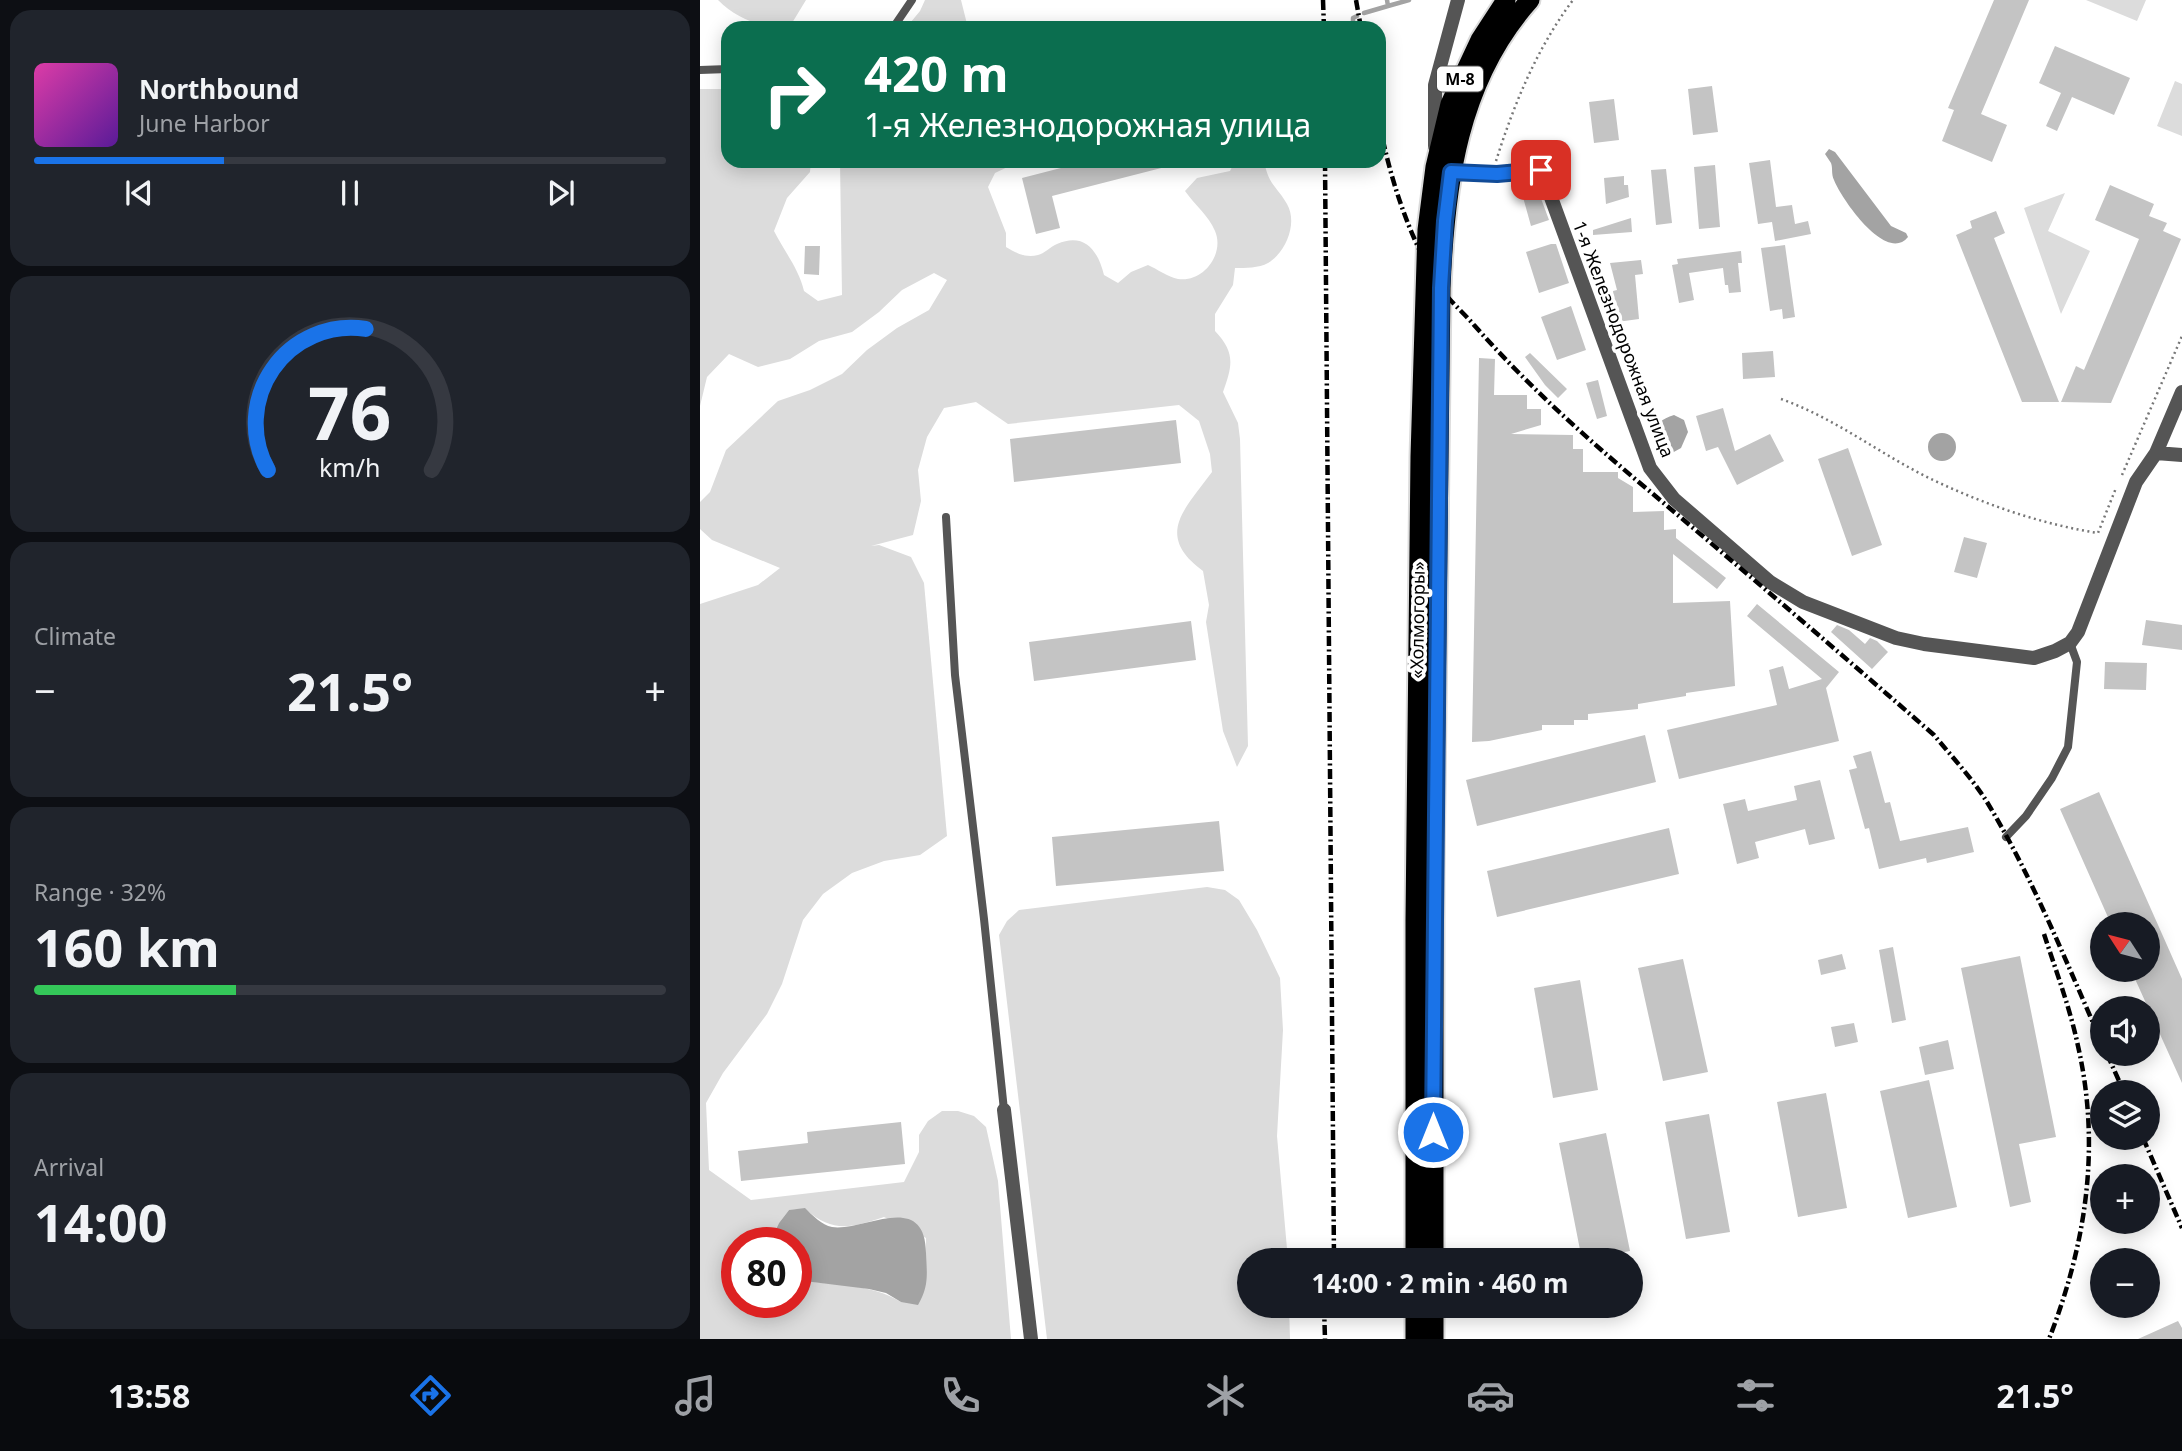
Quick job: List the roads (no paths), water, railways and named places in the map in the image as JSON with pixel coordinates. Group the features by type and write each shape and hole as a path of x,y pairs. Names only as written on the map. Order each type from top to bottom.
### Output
{"highway":[{"name":"«Холмогоры»","path":"1434,1248 1434,877 1441,288 1445,221 1443,128 1460,81 1480,40 1506,0"},
{"name":"«Холмогоры»","path":"1415,1248 1420,456 1427,230 1443,169 1477,82 1499,40 1530,0"},
{"path":"1415,1318 1415,1339"},
{"path":"1434,1318 1434,1339"}],"street":[{"path":"1443,169 1435,85 1457,1"},
{"name":"1-я Железнодорожная улица","path":"1443,169 1491,174 1541,170 1650,468 1674,499 1770,582 1803,602 1905,640 2034,658 2055,652 2070,643"},
{"path":"2070,643 2078,632 2136,482 2156,453 2182,392"},
{"path":"2156,453 2182,456"},
{"path":"1004,1110 1031,1339"}],"lane":[{"path":"898,21 912,0"},
{"path":"700,70 721,69"},
{"path":"946,517 955,675 1004,1110"},
{"path":"2006,837 2026,816 2052,778 2068,747 2077,662 2070,643"}],"waterway":[{"path":"1364,13 1388,6 1387,0"},
{"path":"1388,6 1409,0"},
{"path":"1353,21 1357,16"}],"railway":[{"path":"1323,0 1324,21"},
{"path":"1356,0 1360,21"},
{"path":"1386,154 1394,184 1418,248 1451,301 1558,410 1934,735 1968,776 1987,802 2019,860 2090,1016"},
{"path":"1325,168 1334,1248"},
{"path":"2044,934 2075,1032 2085,1084 2089,1158 2080,1231 2062,1303 2049,1339"},
{"path":"2112,1066 2119,1080"},
{"path":"2148,1150 2182,1228"},
{"path":"1324,1318 1325,1339"}]}
